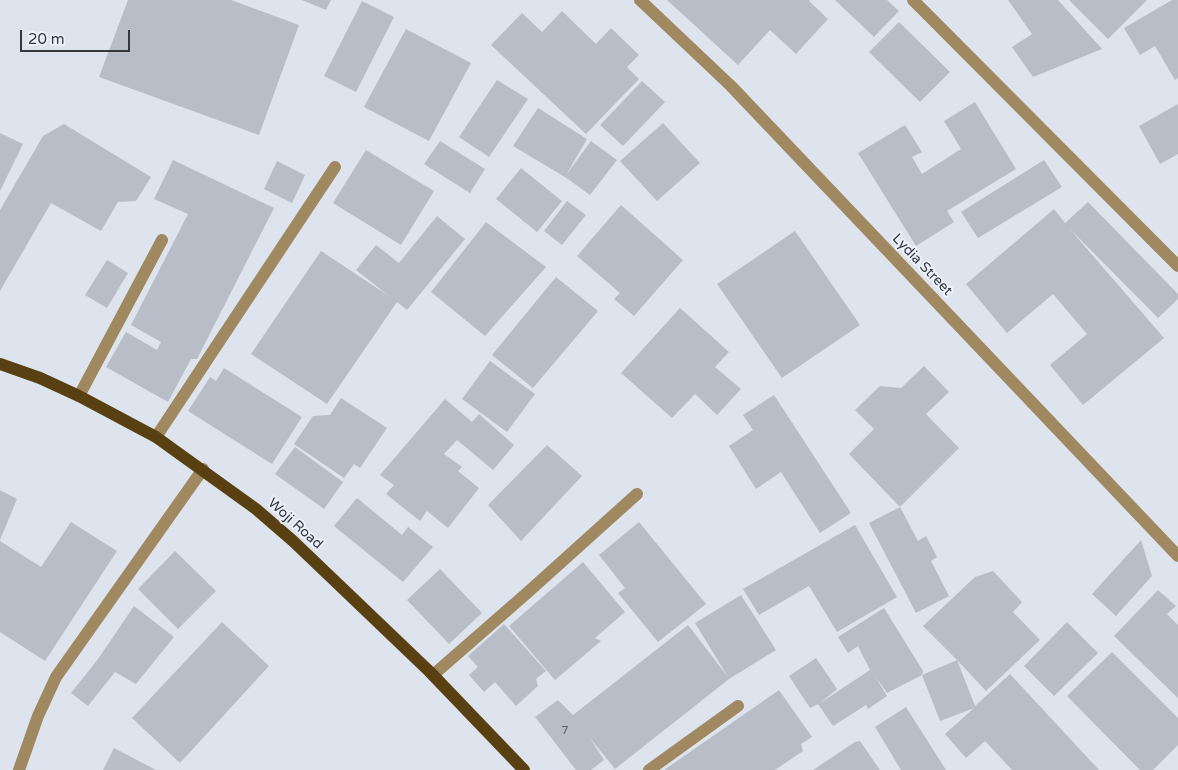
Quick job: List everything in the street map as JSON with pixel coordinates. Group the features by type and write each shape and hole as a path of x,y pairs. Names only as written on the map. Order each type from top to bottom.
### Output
{"main road":[{"name":"Woji Road","path":"0,364 40,378 79,396 156,437 256,509 293,541 433,675 524,770"}],"street":[{"name":"Lydia Street","path":"640,0 731,86 1178,556"},
{"path":"913,0 1178,266"},
{"path":"156,437 335,167"},
{"path":"79,396 162,240"},
{"path":"19,770 38,716 56,677 203,469"},
{"path":"433,675 637,494"},
{"path":"649,770 738,706"}],"building":[{"path":"128,0 231,0 299,25 259,135 99,77"},
{"path":"302,0 331,0 326,10"},
{"path":"667,0 810,0 828,19 796,54 770,30 738,65"},
{"path":"835,0 887,0 899,11 874,37"},
{"path":"1008,0 1058,0 1102,49 1033,77 1012,47 1032,34"},
{"path":"1069,0 1147,0 1108,39"},
{"path":"1172,0 1178,0 1178,78 1175,80 1155,46 1140,55 1124,28"},
{"path":"362,1 394,17 356,92 324,76"},
{"path":"562,11 596,44 611,28 639,55 627,67 639,79 586,134 491,45 522,13 542,32"},
{"path":"899,22 950,72 920,102 869,52"},
{"path":"406,29 471,63 429,141 364,107"},
{"path":"497,80 528,99 489,157 459,137"},
{"path":"642,81 665,102 623,146 600,125"},
{"path":"975,102 1016,169 947,211 954,222 916,246 858,153 905,125 922,152 912,157 922,174 961,149 944,121"},
{"path":"1178,104 1178,154 1160,164 1139,126"},
{"path":"538,108 587,139 566,175 591,141 617,160 590,195 565,177 513,146"},
{"path":"663,123 700,163 657,201 620,161"},
{"path":"64,124 151,177 136,201 118,202 101,231 51,203 0,291 0,210 43,136"},
{"path":"0,133 23,144 0,191"},
{"path":"440,141 485,169 470,193 424,164"},
{"path":"366,150 434,191 401,245 333,203"},
{"path":"173,160 274,208 197,359 191,359 168,402 106,367 126,332 157,350 161,342 131,325 188,214 154,199"},
{"path":"1044,160 1062,187 978,238 961,212"},
{"path":"277,161 305,175 292,203 264,189"},
{"path":"521,168 562,201 537,232 496,199"},
{"path":"567,201 586,215 562,245 544,231"},
{"path":"1088,202 1178,294 1178,299 1158,318 1069,228 1164,338 1083,405 1050,365 1087,334 1053,294 1007,333 966,284 1054,209 1065,223"},
{"path":"621,205 683,260 634,316 614,299 620,293 577,256"},
{"path":"437,216 465,239 407,310 397,302 327,404 251,354 321,251 389,296 356,270 376,245 399,263"},
{"path":"486,222 546,267 485,336 431,292"},
{"path":"795,231 860,325 782,378 717,284"},
{"path":"107,260 128,273 107,308 85,295"},
{"path":"556,277 598,311 533,388 492,355"},
{"path":"680,308 729,352 715,367 741,389 717,415 695,394 672,418 621,373"},
{"path":"490,361 535,394 507,432 462,399"},
{"path":"924,366 949,392 926,414 959,448 900,507 849,454 874,429 855,410 880,386 901,388"},
{"path":"224,368 302,417 272,464 188,411 210,377 216,381"},
{"path":"774,395 851,513 820,533 781,472 756,489 729,446 753,430 743,415"},
{"path":"341,398 387,428 360,468 354,464 344,478 294,444 313,416 330,415"},
{"path":"445,399 472,422 479,414 514,445 493,470 457,440 444,454 462,467 458,471 479,488 448,528 427,511 420,521 386,494 394,485 380,475"},
{"path":"547,445 582,476 521,541 488,505"},
{"path":"295,447 343,482 324,509 275,474"},
{"path":"0,490 17,499 0,540"},
{"path":"357,498 402,535 408,527 433,547 403,582 334,526"},
{"path":"900,507 918,541 926,536 937,557 931,561 949,596 916,613 869,523"},
{"path":"71,522 117,551 45,661 0,632 0,541 41,567"},
{"path":"639,522 706,604 658,642 618,593 625,588 599,555"},
{"path":"855,525 897,597 837,632 809,586 759,615 743,589"},
{"path":"1141,540 1152,576 1116,616 1092,594"},
{"path":"175,551 216,591 178,629 138,589"},
{"path":"583,562 625,612 595,638 601,641 555,680 509,626"},
{"path":"440,569 482,613 449,644 407,600"},
{"path":"993,571 1022,602 1013,612 1040,640 986,691 923,626 975,577"},
{"path":"1158,590 1176,606 1167,614 1178,625 1178,698 1114,636"},
{"path":"741,595 776,650 729,679 615,769 590,738 604,760 591,770 576,770 535,717 558,700 573,715 688,625 728,677 695,623"},
{"path":"134,606 174,637 136,684 115,672 88,706 71,693 98,659"},
{"path":"884,608 923,671 922,675 887,693 875,676 887,696 868,709 866,705 833,726 818,704 810,708 789,676 816,658 837,689 820,703 870,670 858,646 848,653 838,637"},
{"path":"222,622 269,666 180,763 132,718"},
{"path":"1067,622 1098,653 1054,696 1024,666"},
{"path":"504,624 546,671 536,679 538,686 516,706 495,682 484,692 469,675 478,667 468,656"},
{"path":"1112,652 1178,718 1178,745 1153,770 1140,770 1067,696"},
{"path":"957,660 975,706 1010,674 1099,770 1012,770 985,741 966,758 945,734 974,708 940,721 922,675"},
{"path":"779,690 812,737 801,744 803,751 775,770 664,770"},
{"path":"906,707 946,770 901,770 875,727"},
{"path":"860,741 880,770 813,770 855,742"},
{"path":"114,748 156,770 103,770"}]}
